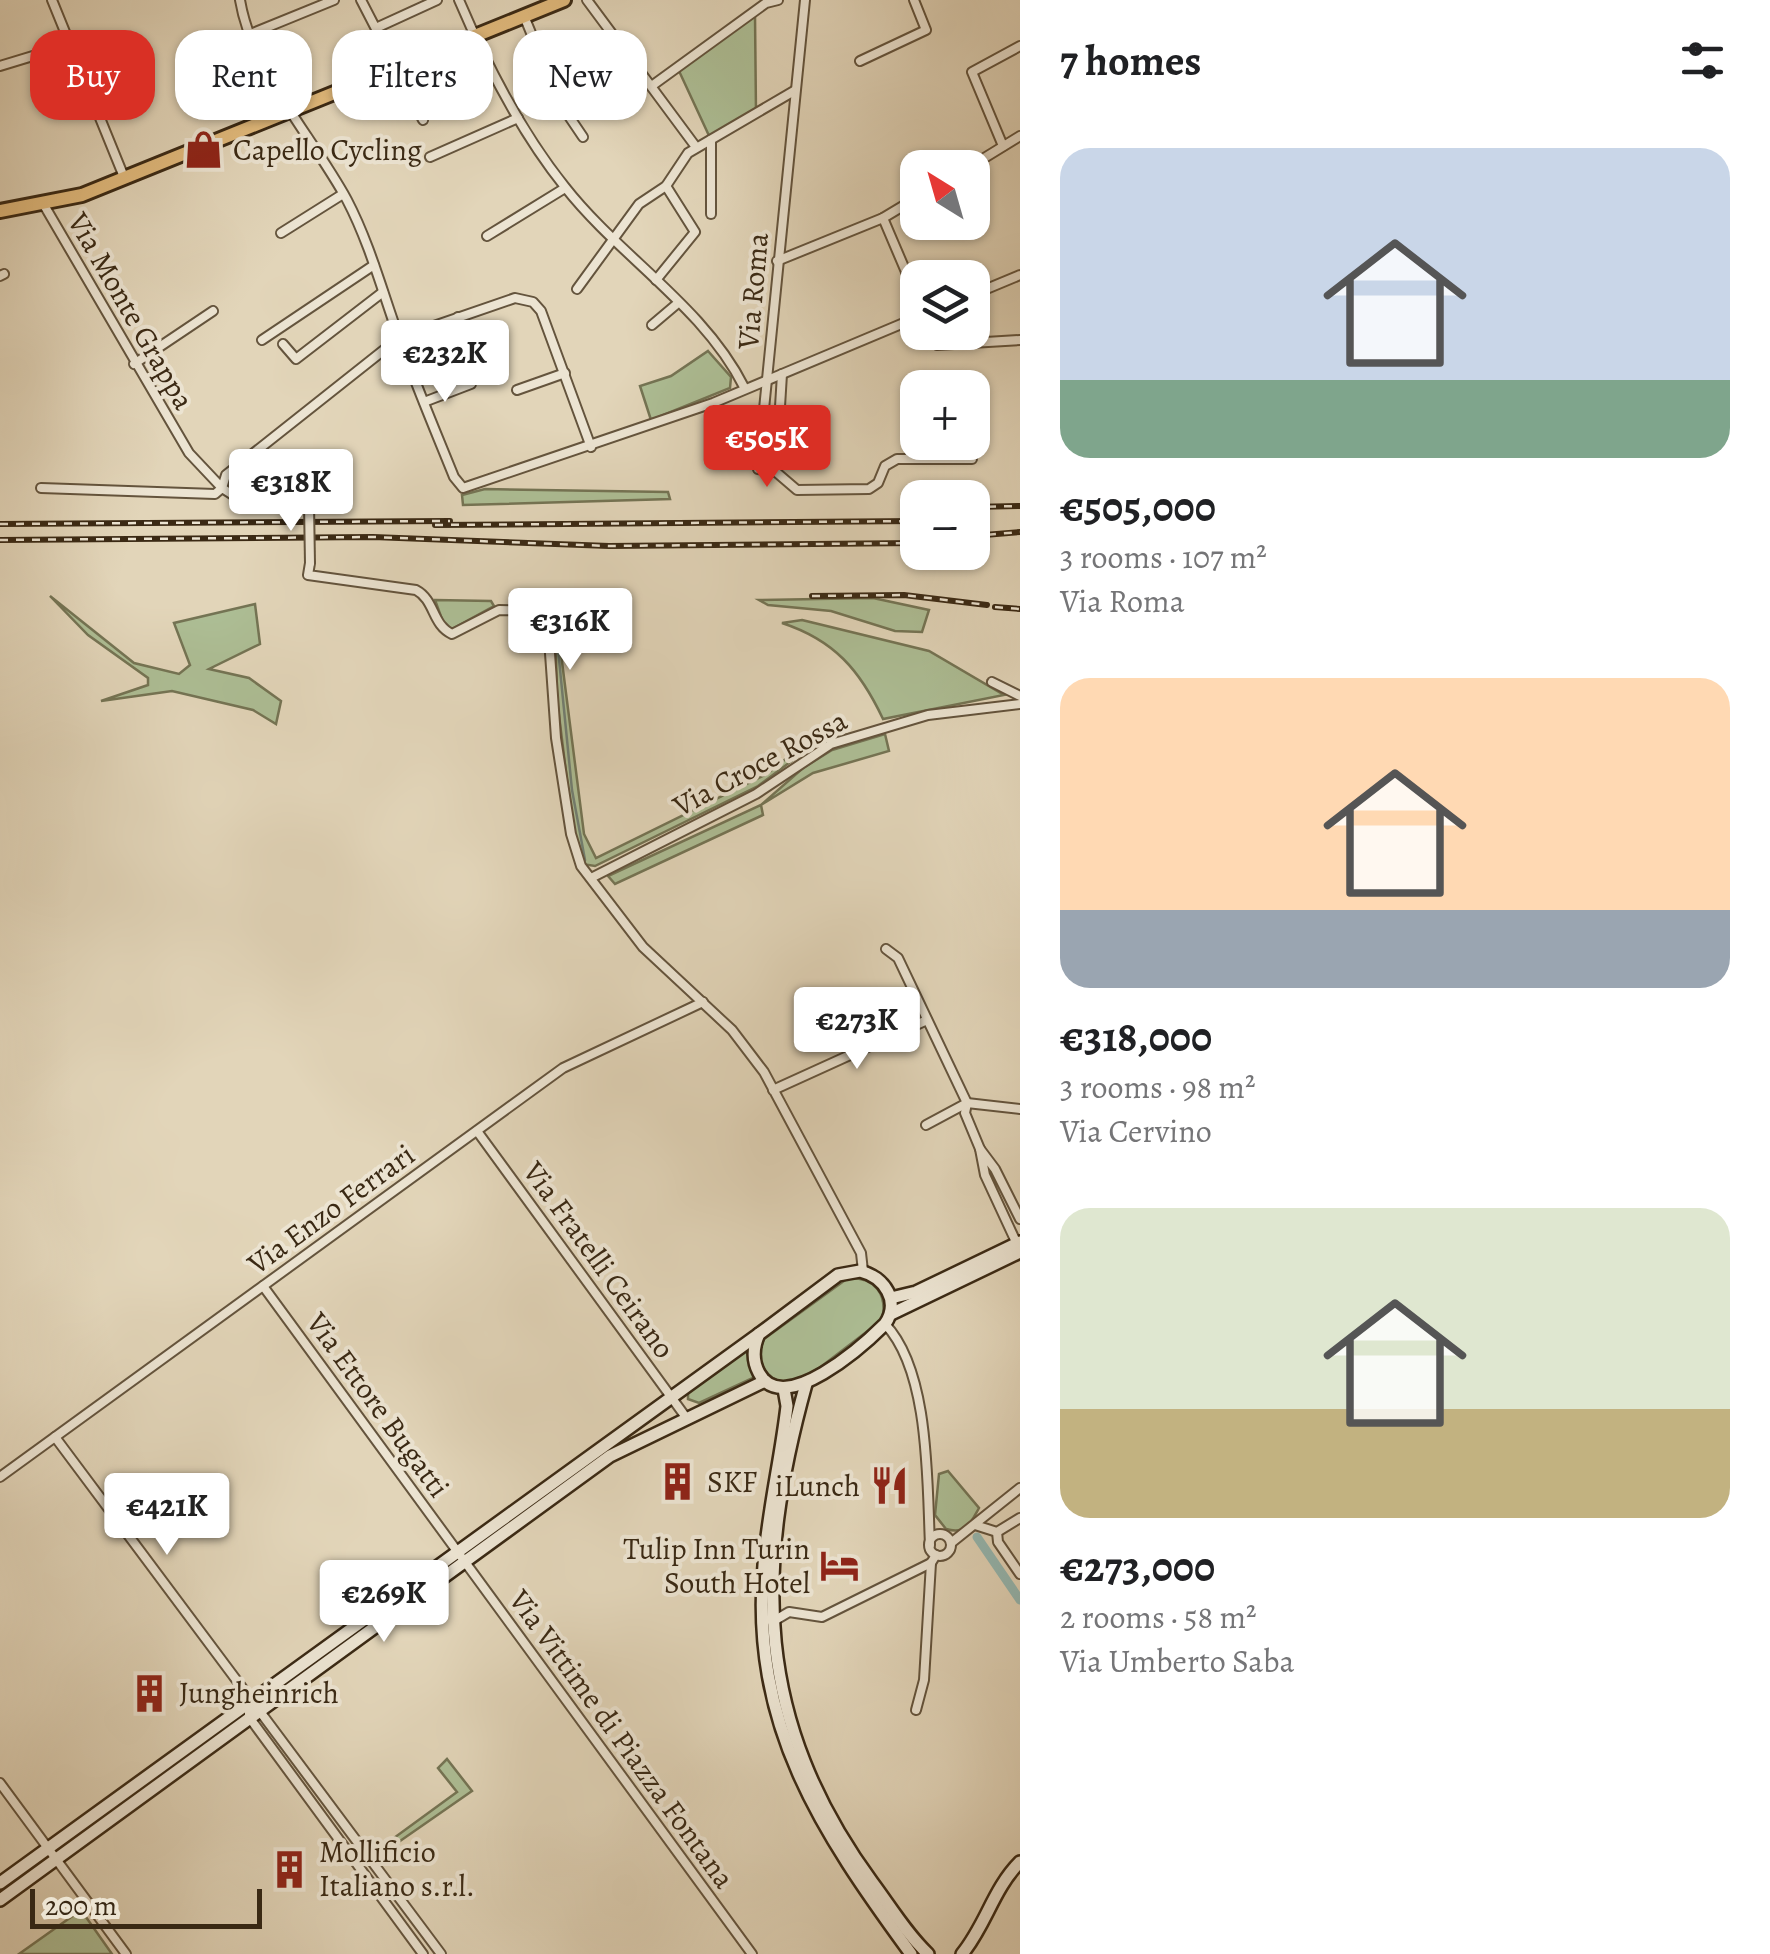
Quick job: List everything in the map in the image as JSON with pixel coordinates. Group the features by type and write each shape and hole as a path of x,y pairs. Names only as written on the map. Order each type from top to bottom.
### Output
{"main road":[{"path":"489,30 524,16 539,5 564,0"},
{"path":"0,211 44,206 264,120"}],"street":[{"path":"52,0 63,30"},
{"path":"240,0 247,30"},
{"path":"260,30 334,0"},
{"path":"361,0 376,28 437,0"},
{"path":"458,0 471,30"},
{"path":"587,0 654,85 696,147"},
{"path":"654,85 765,2 778,0"},
{"name":"Via Roma","path":"782,374 776,472 758,470 805,0"},
{"path":"860,61 926,30 914,0"},
{"path":"524,16 560,103 583,137"},
{"path":"1003,146 972,72 1020,46"},
{"path":"0,66 30,57"},
{"path":"493,71 513,109"},
{"path":"577,289 639,204 666,186 696,147 794,91"},
{"path":"100,120 124,177"},
{"path":"295,120 343,194 454,477 464,488 713,403 900,325"},
{"path":"430,158 514,120"},
{"path":"519,120 565,188 678,303 736,370 744,387"},
{"path":"990,154 1020,136"},
{"path":"711,214 712,140"},
{"path":"656,280 695,232 666,186"},
{"path":"487,236 565,188"},
{"path":"282,233 343,194"},
{"name":"Via Monte Grappa","path":"44,206 189,453 222,488"},
{"path":"778,261 900,208"},
{"path":"883,218 901,260"},
{"path":"262,340 374,265"},
{"path":"990,287 1020,275"},
{"path":"283,344 296,360 383,292"},
{"path":"41,488 215,494 222,488 226,475 399,338 515,298 533,302 591,447"},
{"path":"652,325 678,303"},
{"path":"134,364 213,310"},
{"path":"458,318 469,349"},
{"path":"990,341 1020,340"},
{"path":"518,390 564,373"},
{"path":"424,402 471,384"},
{"path":"776,472 797,490 869,489 878,484 885,466 900,459"},
{"path":"300,499 302,476"},
{"path":"222,488 233,496 300,499 309,504 308,575 416,590 428,600 444,630 452,634 499,610 548,612 562,780 581,866 652,957 732,1030 772,1090 861,1253 864,1272"},
{"path":"992,682 1020,696"},
{"name":"Via Croce Rossa","path":"591,878 756,794 832,744 928,716 1020,704"},
{"path":"886,949 898,958 967,1103 965,1114 996,1199 1019,1246"},
{"name":"Via Enzo Ferrari","path":"0,1477 563,1068 703,1002"},
{"path":"772,1090 927,1020"},
{"path":"926,1126 967,1103 1020,1109"},
{"name":"Via Fratelli Ceirano","path":"477,1130 685,1416"},
{"path":"980,1149 1020,1219"},
{"path":"996,1199 1007,1193"},
{"path":"891,1298 916,1292 1019,1246"},
{"path":"758,1334 755,1362 765,1381 784,1389 806,1384 888,1319 1019,1246"},
{"path":"0,1900 52,1853 589,1463 671,1396 838,1275 864,1272 878,1278 891,1298 888,1319 914,1391 925,1443 933,1559 923,1693 916,1710"},
{"name":"Via Ettore Bugatti","path":"263,1286 460,1556"},
{"path":"589,1463 765,1381"},
{"path":"806,1384 776,1544 772,1622 786,1712 807,1774 858,1861 928,1954"},
{"path":"784,1389 787,1406 762,1600 776,1714 812,1807 855,1878 911,1954"},
{"path":"55,1437 441,1954"},
{"path":"772,1622 789,1612 822,1617 946,1555 951,1543 1020,1488"},
{"path":"928,1509 951,1543"},
{"path":"975,1525 997,1532 1020,1518"},
{"path":"997,1532 998,1542 1020,1574"},
{"path":"930,1544 934,1536 944,1535"},
{"name":"Via Vittime di Piazza Fontana","path":"460,1556 752,1954"},
{"path":"0,1883 52,1853 249,1717 255,1705"},
{"path":"249,1717 423,1954"},
{"path":"0,1783 126,1954"},
{"path":"321,1815 333,1806"},
{"path":"962,1954 975,1938 996,1890 1020,1862"},
{"path":"975,1938 975,1954"}],"green space":[{"path":"755,15 756,113 711,140 679,71"},
{"path":"708,351 731,377 730,388 651,420 640,386 671,376"},
{"path":"485,489 668,492 670,499 463,505 462,495"},
{"path":"50,596 134,663 179,674 190,665 174,623 255,604 260,644 209,669 249,678 281,701 276,724 253,710 172,691 101,701 148,685 148,678 88,635"},
{"path":"873,598 929,610 922,632 895,631 831,611 768,605 759,600"},
{"path":"435,600 491,601 494,606 452,629 443,622"},
{"path":"568,611 600,616 561,654 584,834 596,858 767,774 798,749 797,757 758,786 595,866 582,864 574,837 557,699 555,620"},
{"path":"802,620 929,651 1004,695 883,719 865,686 843,659 816,638 782,623"},
{"path":"885,734 889,751 813,773 761,805 803,768 832,750"},
{"path":"761,805 763,815 615,884 608,876"},
{"path":"848,1278 866,1280 877,1289 883,1302 882,1320 801,1382 772,1378 763,1368 759,1352 764,1339"},
{"path":"746,1349 755,1377 699,1403 688,1399 688,1392"},
{"path":"948,1471 979,1508 967,1526 959,1530 946,1529 935,1515 939,1474"},
{"path":"447,1759 472,1791 390,1848 387,1843 457,1792 438,1768"},
{"path":"81,1910 112,1954 19,1954"}],"waterway":[{"path":"556,629 572,790 585,860"},
{"path":"977,1537 1020,1600"}],"railway":[{"path":"990,507 1020,506"},
{"path":"0,524 450,521"},
{"path":"435,525 900,521"},
{"path":"990,534 1020,532"},
{"path":"0,540 373,537 609,546 900,543"},
{"path":"812,596 904,595 987,605"},
{"path":"995,607 1020,609"}],"place":[{"name":"Capello Cycling","path":"203,150"},
{"name":"SKF","path":"677,1482"},
{"name":"iLunch","path":"890,1486"},
{"name":"Tulip Inn Turin South Hotel","path":"840,1566"},
{"name":"Jungheinrich","path":"149,1693"},
{"name":"Mollificio Italiano s.r.l.","path":"289,1869"}]}
